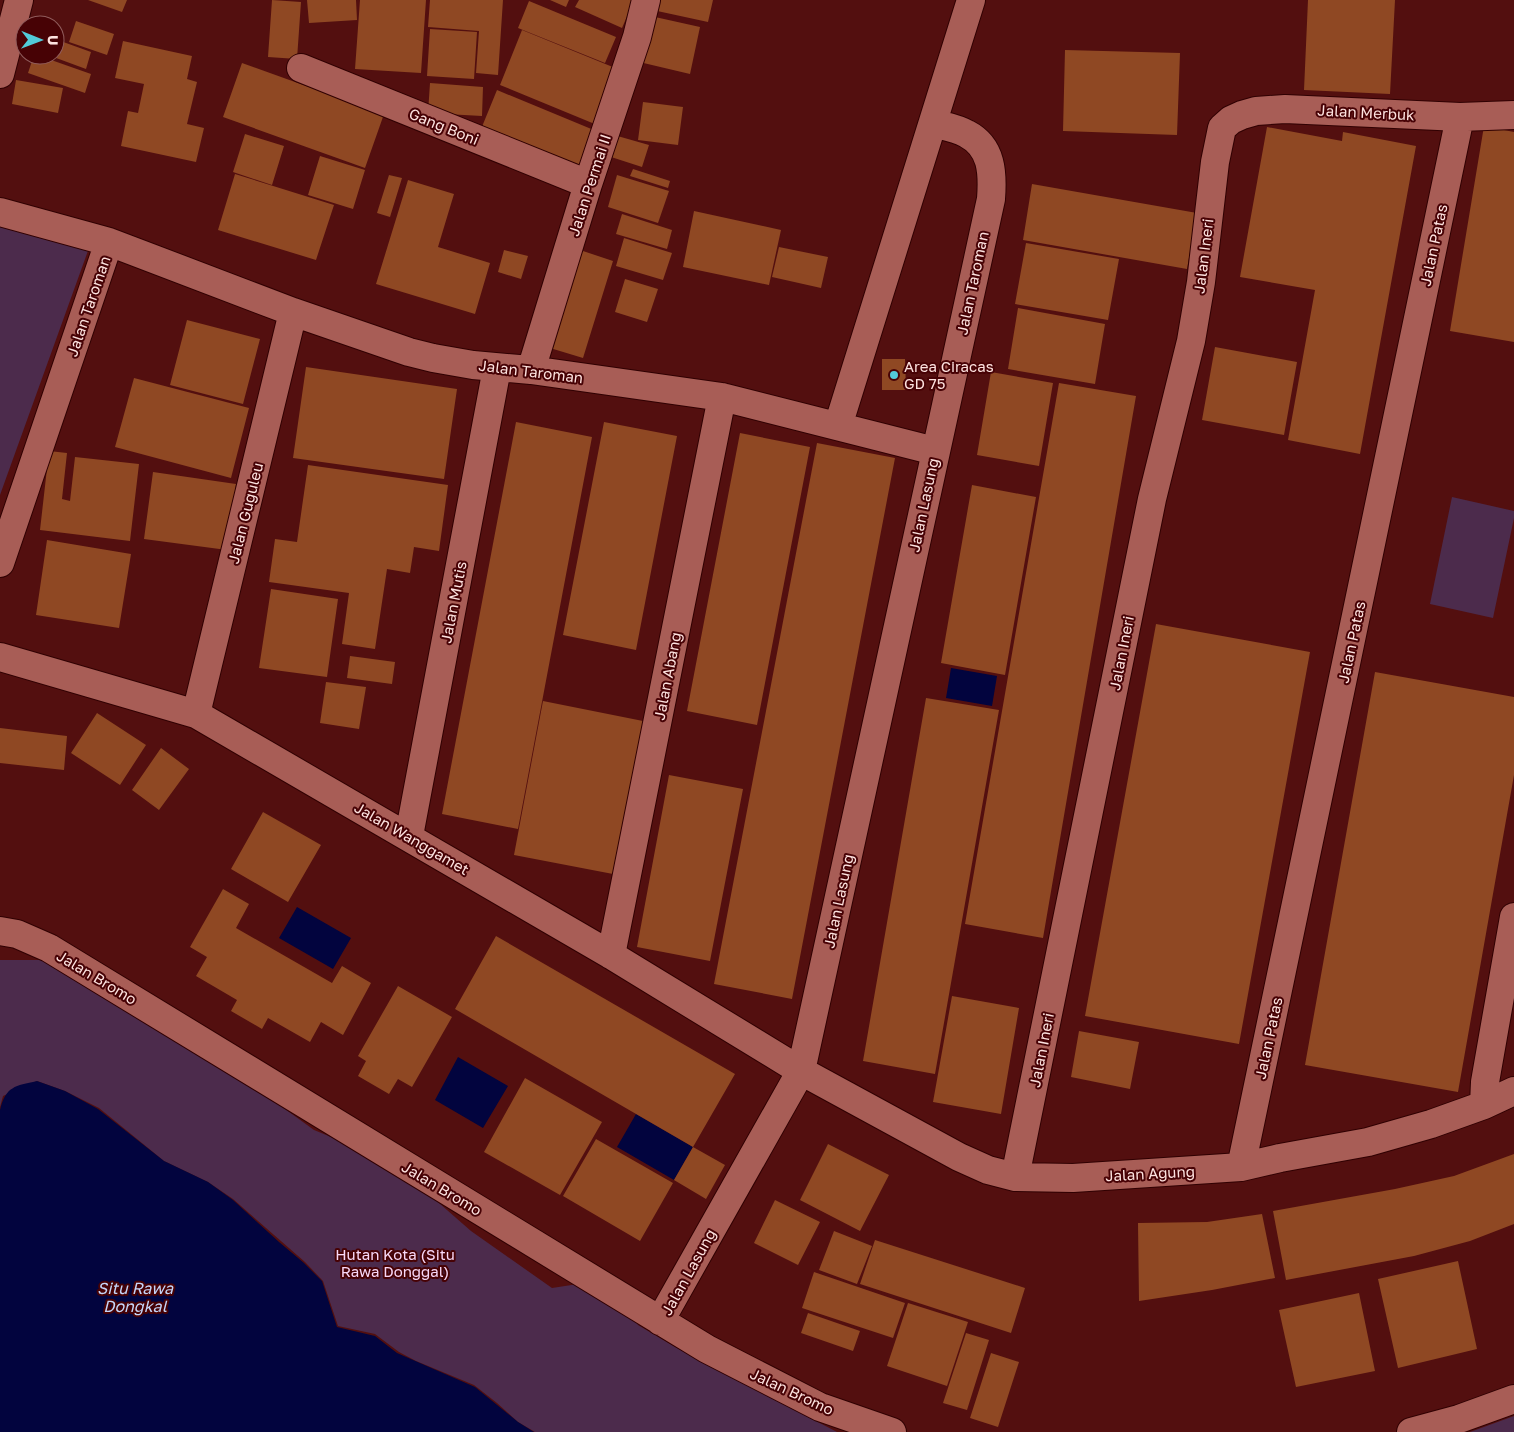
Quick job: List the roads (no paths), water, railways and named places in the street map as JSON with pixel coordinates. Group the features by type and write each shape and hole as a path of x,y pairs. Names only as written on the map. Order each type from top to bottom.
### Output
{"street":[{"path":"0,74 19,0"},
{"name":"Jalan Permai II","path":"531,370 588,184 637,37 646,0"},
{"path":"838,426 971,0"},
{"name":"Gang Boni","path":"300,68 588,184"},
{"name":"Jalan Merbuk","path":"1222,128 1231,120 1242,115 1256,111 1285,108 1460,116 1514,114"},
{"name":"Jalan Patas","path":"1241,1167 1460,116"},
{"name":"Jalan Taroman","path":"0,563 110,242 293,312 409,352 449,361 497,368 531,370 722,397 935,451 991,199 992,182 989,157 976,140 966,133 933,123"},
{"name":"Jalan Ineri","path":"1016,1177 1152,500 1191,341 1201,282 1215,162 1222,128"},
{"path":"0,212 110,242"},
{"name":"Jalan Guguleu","path":"196,714 293,312"},
{"name":"Jalan Mutis","path":"409,836 497,368"},
{"name":"Jalan Abang","path":"611,955 722,397"},
{"name":"Jalan Lasung","path":"660,1321 801,1071 935,451"},
{"name":"Jalan Wanggamet","path":"0,658 196,714 611,955 801,1071"},
{"path":"1484,1105 1485,1082 1514,917"},
{"name":"Jalan Bromo","path":"0,931 16,934 49,948 707,1349 820,1408 892,1432"},
{"name":"Jalan Agung","path":"801,1071 959,1157 988,1170 1016,1177 1073,1178 1241,1167 1368,1142 1431,1124 1484,1105 1514,1091"},
{"path":"1411,1432 1459,1419 1514,1399"}],"water":[{"path":"951,668 997,676 992,706 946,698"},
{"path":"297,907 351,938 333,969 279,938"},
{"path":"458,1057 508,1086 483,1128 435,1100"},
{"name":"Situ Rawa Dongkal","path":"37,1081 65,1091 98,1109 164,1161 208,1182 233,1200 322,1281 337,1327 375,1336 397,1353 475,1387 518,1422 534,1432 0,1432 0,1110 5,1096 12,1088"},
{"path":"636,1114 693,1147 674,1180 617,1147"}],"place":[{"name":"Area Ciracas GD 75","path":"894,375"}],"park label":[{"name":"Hutan Kota (Situ Rawa Donggal)","path":"395,1262"}]}
